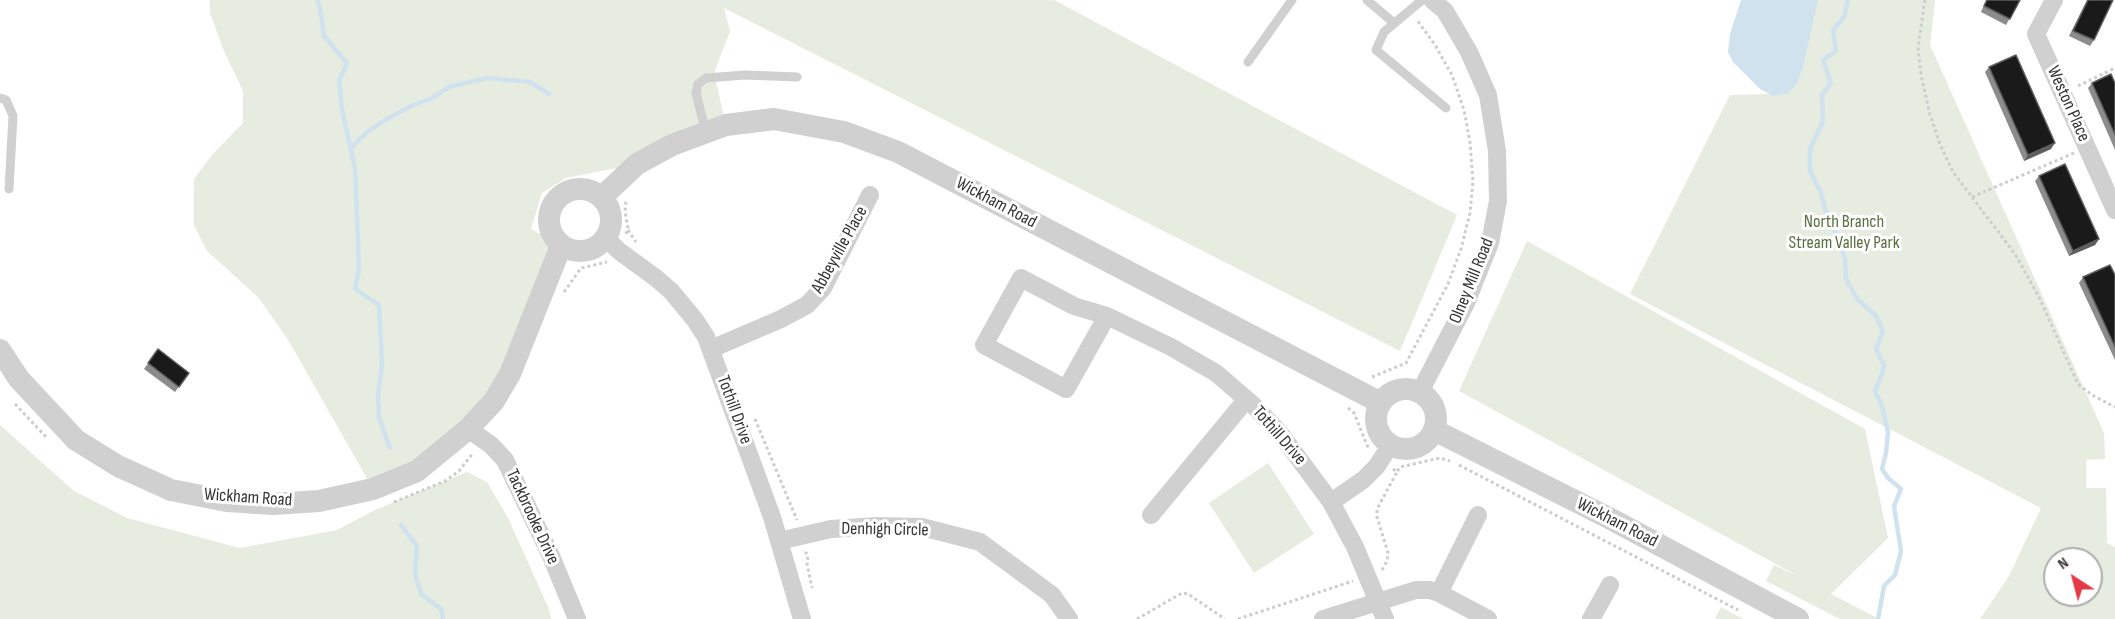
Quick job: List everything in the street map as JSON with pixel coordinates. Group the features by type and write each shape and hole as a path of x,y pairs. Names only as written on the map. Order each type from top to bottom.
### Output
{"street":[{"name":"Olney Mill Road","path":"1420,392 1466,303 1490,243 1498,201 1497,150 1488,95 1469,52 1445,11 1432,0"},
{"name":"Weston Place","path":"2054,0 2036,34 2115,210"},
{"name":"Wickham Road","path":"602,197 637,164 672,145 726,125 774,119 844,132 898,152 1381,403"},
{"path":"581,188 602,197 611,217 612,244 585,251 572,251 561,246 553,237 548,215 559,195 581,188"},
{"name":"Abbeyville Place","path":"711,349 781,319 807,305 823,288 870,195"},
{"name":"Tothill Drive","path":"612,244 671,291 695,320 711,349 772,517 802,619"},
{"name":"Wickham Road","path":"0,350 19,380 76,440 118,466 171,490 227,501 273,504 319,501 373,489 417,471 476,434 510,374 561,246"},
{"name":"Tothill Drive","path":"1107,316 1066,389 984,345 1021,278 1074,306 1107,316 1171,347 1216,373 1279,432 1331,502 1355,547 1385,619"},
{"path":"1331,502 1363,480 1386,452 1411,448 1428,439 1434,430 1436,420 1434,408 1429,399 1420,392 1409,389 1398,390 1388,395 1381,403 1376,421 1384,438 1386,452"},
{"path":"1151,515 1246,400"},
{"name":"Wickham Road","path":"1434,430 1610,518 1798,619"},
{"name":"Tackbrooke Drive","path":"476,434 505,460 577,619"},
{"path":"1439,593 1478,515"},
{"name":"Denhigh Circle","path":"779,542 831,529 878,526 922,527 980,542 1052,595 1069,619"},
{"path":"1591,619 1610,585"},
{"path":"1323,619 1416,590 1430,590 1488,619"}],"lane":[{"path":"1248,62 1292,0"},
{"path":"1367,0 1395,23"},
{"path":"1422,0 1384,32 1376,50 1446,108"},
{"path":"706,133 696,93 698,84 706,78 745,75 797,77"},
{"path":"0,98 6,100 13,116 9,189"}],"path":[{"path":"1925,0 1918,48 1921,75 1930,115 1953,172 2014,254 2039,297 2078,384 2092,395 2115,407"},
{"path":"1367,376 1375,377 1406,363 1448,284 1461,249 1470,213 1473,181 1470,142 1464,110 1452,75 1436,45 1409,10"},
{"path":"2062,93 2115,68"},
{"path":"1972,197 2087,147"},
{"path":"562,295 581,268 606,263 612,244 628,228 625,212 627,197"},
{"path":"11,400 54,443"},
{"path":"1346,406 1354,413 1370,451 1386,452 1397,472"},
{"path":"386,504 407,498 445,481 459,471 476,434"},
{"path":"1238,619 1367,576 1384,568 1387,561 1385,539 1377,517 1377,509 1400,468 1440,458 1448,459 1745,614"},
{"path":"1137,619 1182,593 1188,594 1225,619"}],"green space":[{"path":"210,0 1054,0 1457,215 1400,351 724,8 730,31 714,73 726,125 637,164 566,178 542,193 531,229 561,245 530,326 468,429 373,489 290,343 259,298 207,251 194,225 194,179 212,155 243,123 243,91 224,51 210,13"},
{"name":"North Branch Stream Valley Park","path":"1813,0 1935,0 1930,45 2104,433 2105,459 2086,460 2086,488 2106,488 2107,542 2103,541 2115,547 2115,619 1980,619 2009,576 2041,508 1630,294 1730,95 1771,94"},
{"path":"1527,241 1865,429 1888,538 1831,594 1879,619 1840,619 1766,581 1774,565 1798,576 1459,391"},
{"path":"0,425 74,491 127,518 240,548 337,530 375,510 467,472 487,482 508,518 549,609 551,619 0,619"},
{"path":"1268,463 1314,534 1254,573 1209,503"},
{"path":"1721,607 1743,619 1715,619"}],"water":[{"path":"1741,0 1818,0 1803,67 1796,85 1787,94 1773,96 1760,89 1733,62 1728,52 1730,34"}],"building":[{"path":"1987,0 2020,0 2010,19 1984,6"},
{"path":"2088,0 2113,0 2094,40 2073,31"},
{"path":"2016,55 2055,143 2028,155 1989,67"},
{"path":"2111,74 2115,83 2115,135 2092,83"},
{"path":"2065,164 2099,239 2073,251 2039,176"},
{"path":"2110,265 2115,275 2115,347 2083,277"},
{"path":"158,349 189,373 179,387 148,363"}],"waterway":[{"path":"317,0 324,36 347,63 339,81 342,110 355,168 359,269 355,289 379,305 382,365 378,395 379,418 390,448"},
{"path":"1848,0 1844,17 1833,30 1836,51 1823,60 1831,83 1822,95 1823,121 1810,149 1810,171 1821,193 1829,223 1839,238 1845,260 1846,279 1857,299 1876,316 1883,331 1876,349 1884,365 1875,391 1882,406 1888,432 1882,469 1888,478 1901,489 1894,506 1901,551 1895,575 1884,586 1878,619"},
{"path":"351,148 366,133 385,120 432,98 449,87 487,78 530,82 549,94"},
{"path":"401,525 417,546 415,574 421,594 441,609 443,619"}]}
